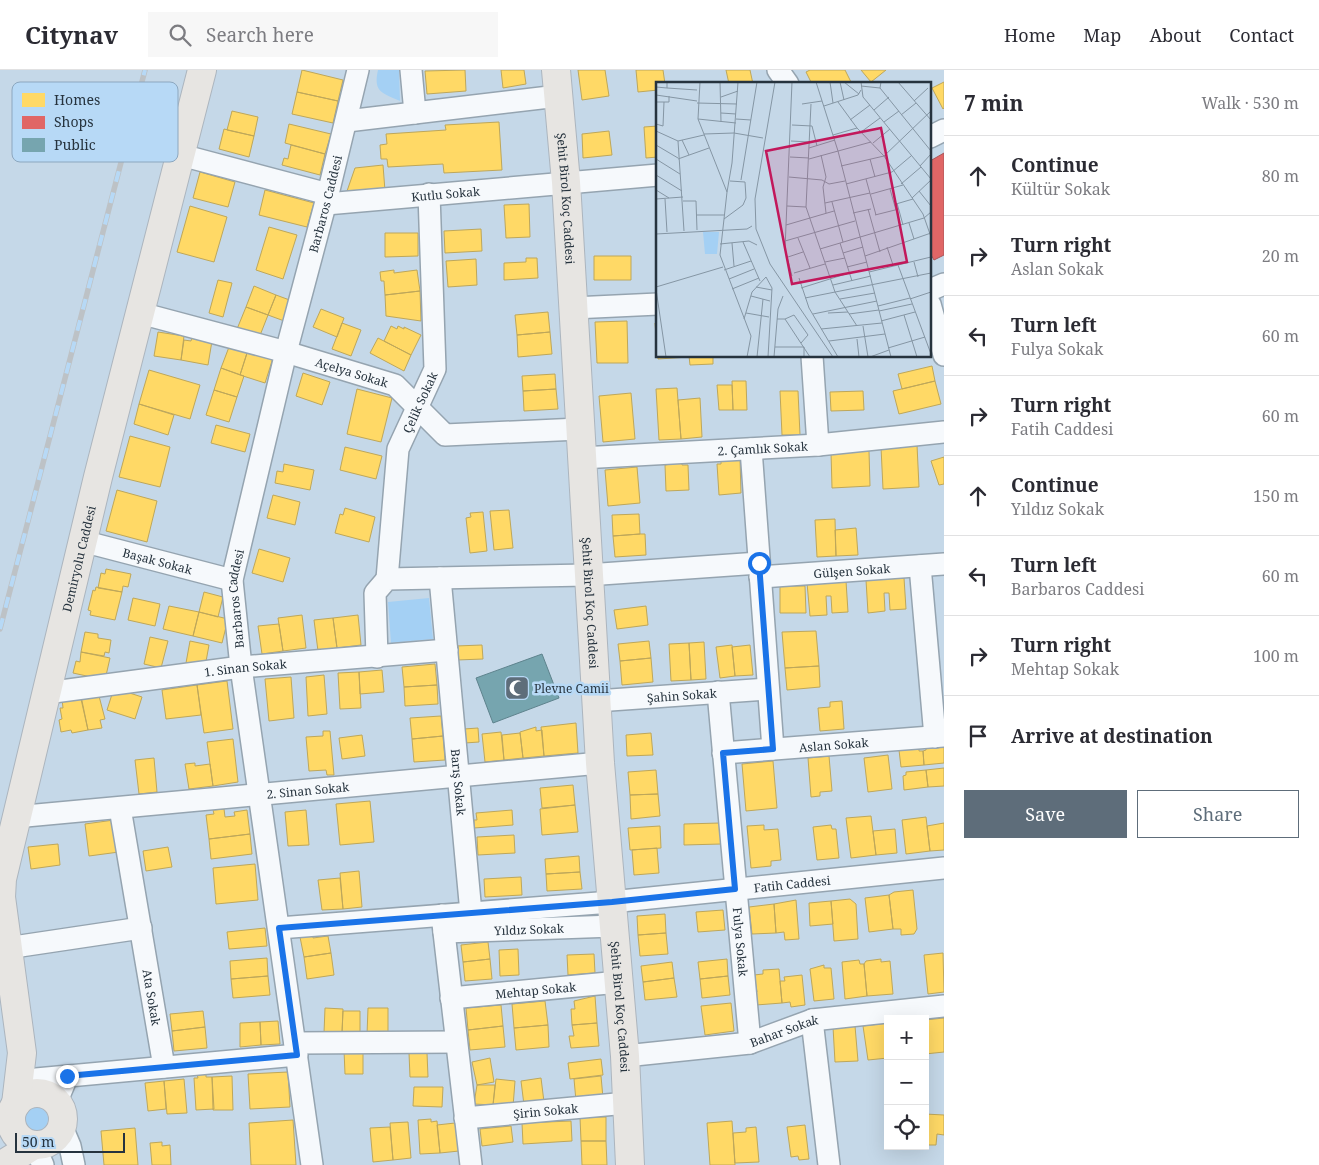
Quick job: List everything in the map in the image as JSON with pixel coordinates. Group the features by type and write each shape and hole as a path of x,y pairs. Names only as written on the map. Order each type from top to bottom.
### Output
{"main road":[{"name":"Demiryolu Caddesi","path":"22,1053 1,897 2,879 82,541 202,70"},
{"name":"Şehit Birol Koç Caddesi","path":"557,83 566,182 587,575 600,763 625,1056 630,1165"},
{"path":"3,1165 32,1158 51,1141 50,1100 22,1053"},
{"path":"22,1053 9,1119 14,1132 26,1143 32,1158"},
{"path":"9,1119 24,1096 32,1093 50,1100"}],"street":[{"name":"Barbaros Caddesi","path":"312,1165 241,667 232,580 286,352 347,121 358,70"},
{"path":"411,70 415,113"},
{"path":"347,121 415,113 557,83"},
{"path":"932,137 944,130"},
{"path":"181,155 327,199"},
{"name":"Kutlu Sokak","path":"327,199 429,194 656,175"},
{"name":"Çelik Sokak","path":"387,579 398,449 435,369 429,194"},
{"path":"932,289 944,284"},
{"path":"573,308 656,304"},
{"path":"932,311 944,355"},
{"name":"Açelya Sokak","path":"140,313 286,352 395,385 445,435 579,429"},
{"path":"812,358 818,444"},
{"name":"2. Çamlık Sokak","path":"581,458 818,444 944,432"},
{"path":"751,448 773,749"},
{"name":"Başak Sokak","path":"82,541 232,580"},
{"name":"Gülşen Sokak","path":"387,579 944,564"},
{"path":"920,566 937,690 939,736"},
{"name":"Barış Sokak","path":"440,578 460,776 471,913"},
{"path":"377,657 375,593 387,579"},
{"name":"1. Sinan Sokak","path":"46,693 241,667 447,650"},
{"name":"Şahin Sokak","path":"596,701 768,689"},
{"name":"Fulya Sokak","path":"718,692 750,1043"},
{"name":"Aslan Sokak","path":"723,753 939,736"},
{"name":"2. Sinan Sokak","path":"15,818 600,763"},
{"name":"Ata Sokak","path":"120,808 164,1067"},
{"name":"Fatih Caddesi","path":"612,914 735,889 944,868"},
{"name":"Yıldız Sokak","path":"443,924 471,913 612,914"},
{"name":"Yıldız Sokak","path":"279,928 443,924 612,914"},
{"path":"443,924 471,1165 466,1165"},
{"path":"7,948 141,928"},
{"name":"Mehtap Sokak","path":"452,998 618,982"},
{"name":"Bahar Sokak","path":"625,1056 750,1043 812,1020 944,1006"},
{"path":"812,1020 829,1165"},
{"path":"74,1165 70,1146 50,1100 67,1076 164,1067 296,1049 456,1042"},
{"name":"Şirin Sokak","path":"465,1118 627,1103"}],"shaded area":[{"path":"378,70 399,70 400,101 380,91 377,83"},
{"path":"429,598 433,639 391,643 388,602"},
{"path":"36,1107 45,1110 48,1119 45,1128 36,1131 27,1128 24,1119 27,1110"}],"building: Homes":[{"path":"302,70 343,80 338,101 297,92"},
{"path":"465,70 466,91 427,94 425,71"},
{"path":"501,70 524,70 526,84 503,88"},
{"path":"578,70 605,70 609,96 582,100"},
{"path":"636,70 663,70 665,82 656,82 656,90 638,92"},
{"path":"726,70 750,70 753,82 729,82"},
{"path":"810,70 845,70 851,82 811,82 806,72"},
{"path":"861,70 886,70 871,82"},
{"path":"944,82 944,108 943,109 932,88"},
{"path":"297,92 338,101 333,123 292,114"},
{"path":"232,111 258,117 254,136 227,130"},
{"path":"499,122 502,170 444,173 443,164 388,167 387,159 381,159 380,145 387,144 386,134 446,130 445,125"},
{"path":"289,124 331,134 325,154 285,143"},
{"path":"656,126 656,157 646,158 644,127"},
{"path":"224,129 254,136 249,157 219,149"},
{"path":"609,131 612,155 583,158 582,134"},
{"path":"291,145 325,154 320,175 282,165 284,158 288,159"},
{"path":"383,165 385,191 346,194 355,168"},
{"path":"200,172 235,182 228,207 193,198"},
{"path":"265,190 314,203 307,227 259,215"},
{"path":"529,204 530,237 506,238 504,205"},
{"path":"190,206 227,217 214,262 177,252"},
{"path":"269,227 297,235 283,279 256,270"},
{"path":"481,229 482,251 445,253 444,231"},
{"path":"385,233 418,233 418,256 385,257"},
{"path":"594,256 631,256 631,280 594,280"},
{"path":"526,258 537,258 538,278 504,280 504,263 526,262"},
{"path":"476,259 477,285 448,287 446,261"},
{"path":"394,270 394,273 417,270 420,291 385,295 384,281 381,281 380,272"},
{"path":"218,280 232,283 223,317 209,313"},
{"path":"254,286 276,295 268,315 246,307"},
{"path":"420,291 421,321 386,316 385,295"},
{"path":"276,295 295,302 287,322 268,315"},
{"path":"246,307 268,315 259,338 237,329"},
{"path":"321,309 344,318 337,337 313,327"},
{"path":"548,312 550,332 517,335 515,315"},
{"path":"627,321 628,363 597,363 595,322"},
{"path":"342,323 361,330 351,356 332,349"},
{"path":"391,326 397,329 398,326 404,329 404,327 421,335 411,355 384,341"},
{"path":"158,332 184,336 181,360 154,356"},
{"path":"550,332 552,354 518,357 517,335"},
{"path":"192,337 212,341 208,365 181,360 184,340 191,341"},
{"path":"378,338 411,355 404,371 370,353"},
{"path":"229,347 247,353 240,375 221,368"},
{"path":"248,350 273,358 265,383 240,375"},
{"path":"689,358 713,358 713,364 690,365"},
{"path":"932,366 935,381 902,389 898,374"},
{"path":"221,368 244,376 237,397 214,390"},
{"path":"149,370 200,385 190,419 139,404"},
{"path":"303,373 330,382 322,405 296,396"},
{"path":"555,374 556,389 523,391 522,376"},
{"path":"732,381 746,381 747,410 733,410"},
{"path":"935,381 941,404 899,414 893,391"},
{"path":"717,385 732,385 733,410 719,410"},
{"path":"677,388 681,439 659,440 656,389"},
{"path":"357,389 392,398 381,442 347,434"},
{"path":"556,389 558,409 524,411 523,391"},
{"path":"214,390 237,397 229,422 206,415"},
{"path":"780,391 798,391 800,435 782,435"},
{"path":"863,391 864,410 831,411 830,392"},
{"path":"631,393 635,439 603,442 599,396"},
{"path":"700,398 702,437 681,439 678,400"},
{"path":"139,404 174,415 168,435 134,424"},
{"path":"216,425 250,434 245,452 211,443"},
{"path":"130,436 170,447 160,487 119,477"},
{"path":"917,445 919,487 883,489 881,447"},
{"path":"345,447 382,456 376,479 340,470"},
{"path":"869,451 870,486 832,488 831,452"},
{"path":"944,457 944,484 939,485 931,461"},
{"path":"740,459 741,493 719,495 717,464 721,464 721,460"},
{"path":"682,462 682,465 688,465 689,490 666,491 665,465"},
{"path":"284,464 314,470 310,490 275,483 277,471 283,472"},
{"path":"637,467 640,503 608,506 605,470"},
{"path":"117,490 157,501 147,542 106,531"},
{"path":"273,495 300,502 295,525 267,518"},
{"path":"345,508 375,517 369,542 335,533 340,514 343,515"},
{"path":"509,510 513,548 494,550 490,511"},
{"path":"483,512 487,551 470,553 466,518 471,517 470,513"},
{"path":"639,514 640,534 613,536 612,515"},
{"path":"835,519 836,556 817,557 815,520"},
{"path":"856,528 858,555 836,556 835,530"},
{"path":"645,534 646,555 615,557 613,536"},
{"path":"259,549 290,558 283,582 252,573"},
{"path":"106,569 131,574 128,587 123,586 122,592 98,588 101,573 105,574"},
{"path":"904,578 906,609 890,610 889,593 884,593 885,611 868,613 866,580"},
{"path":"846,581 848,612 832,613 831,596 826,596 827,615 810,616 807,583"},
{"path":"780,586 805,586 806,613 780,613"},
{"path":"96,587 122,592 115,620 90,615 91,611 88,610 93,590 95,591"},
{"path":"204,592 223,597 218,617 199,612"},
{"path":"133,598 160,604 155,626 128,620"},
{"path":"169,606 199,612 193,636 163,629"},
{"path":"646,606 648,625 617,629 614,610"},
{"path":"199,612 228,619 222,643 193,636"},
{"path":"302,615 306,648 283,651 278,618"},
{"path":"358,615 361,645 337,648 333,618"},
{"path":"333,618 337,648 318,651 314,620"},
{"path":"279,624 283,651 262,654 258,626"},
{"path":"816,631 819,666 785,668 782,632"},
{"path":"85,632 98,634 98,638 111,640 109,653 105,652 104,656 81,652"},
{"path":"150,637 168,641 161,668 144,664"},
{"path":"190,641 209,645 205,667 186,663"},
{"path":"649,641 651,658 620,661 618,644"},
{"path":"704,642 706,679 691,680 689,643"},
{"path":"689,643 691,680 671,681 669,644"},
{"path":"482,645 483,659 457,660 456,646"},
{"path":"732,645 735,676 720,678 716,647"},
{"path":"750,645 753,675 735,676 732,647"},
{"path":"81,652 110,658 105,680 73,673 76,661 80,662"},
{"path":"651,658 653,682 622,685 620,661"},
{"path":"435,664 437,685 404,687 402,667"},
{"path":"819,666 820,687 787,690 785,668"},
{"path":"382,670 384,692 360,694 359,672"},
{"path":"359,672 361,708 340,709 338,673"},
{"path":"324,675 327,714 308,716 306,677"},
{"path":"291,677 294,718 269,721 265,679"},
{"path":"227,681 233,729 204,733 197,685"},
{"path":"197,685 201,715 166,719 162,690"},
{"path":"437,685 438,704 405,706 404,687"},
{"path":"114,688 142,697 135,719 107,710"},
{"path":"81,696 88,730 72,733 71,730 61,732 59,720 62,719 60,708 63,708 62,699"},
{"path":"99,696 105,719 100,720 102,728 88,730 81,699"},
{"path":"842,701 844,729 820,731 818,708 830,707 830,702"},
{"path":"441,716 443,736 412,739 410,718"},
{"path":"576,723 578,753 544,756 541,727"},
{"path":"536,727 536,731 542,730 544,756 523,758 520,732"},
{"path":"478,728 479,742 465,743 464,729"},
{"path":"323,731 330,731 334,775 327,775 326,770 309,771 306,737 323,736"},
{"path":"501,732 504,760 485,762 482,734"},
{"path":"520,733 523,758 504,760 502,735"},
{"path":"651,733 653,755 627,756 626,735"},
{"path":"362,735 365,756 342,759 339,738"},
{"path":"443,736 445,760 414,762 412,739"},
{"path":"233,739 238,782 213,786 207,742"},
{"path":"944,745 944,763 924,765 923,751 926,750 926,747"},
{"path":"919,748 919,751 923,751 924,765 901,767 899,750"},
{"path":"888,755 892,789 868,792 864,758"},
{"path":"829,756 832,791 820,792 820,796 811,797 808,758"},
{"path":"154,758 157,792 139,794 135,760"},
{"path":"773,761 777,808 746,811 742,764"},
{"path":"195,763 195,766 210,764 213,786 189,789 185,764"},
{"path":"944,768 944,786 928,787 926,770"},
{"path":"656,770 658,794 630,795 628,772"},
{"path":"926,770 928,787 904,790 903,776 906,775 906,772"},
{"path":"573,785 575,805 542,808 540,788"},
{"path":"658,794 660,816 631,819 630,795"},
{"path":"370,801 374,842 340,845 336,804"},
{"path":"575,805 578,832 542,835 540,809"},
{"path":"224,809 225,817 235,816 234,812 247,810 250,834 209,839 206,815 214,814 213,810"},
{"path":"306,810 309,845 288,846 285,812"},
{"path":"512,810 513,825 474,828 474,820 477,820 476,813"},
{"path":"871,816 876,855 851,858 846,818"},
{"path":"926,817 930,851 906,854 902,820"},
{"path":"114,820 119,852 89,856 85,824"},
{"path":"720,823 721,844 684,845 684,824"},
{"path":"944,823 944,850 930,851 927,826"},
{"path":"764,825 764,830 778,829 781,860 771,861 771,866 751,868 747,826"},
{"path":"831,825 832,829 836,829 839,858 817,860 813,827"},
{"path":"660,826 661,848 630,850 628,828"},
{"path":"895,829 897,853 876,855 873,831"},
{"path":"250,834 252,854 211,859 209,839"},
{"path":"514,835 515,853 478,855 477,837"},
{"path":"58,844 60,865 31,869 28,847"},
{"path":"168,847 172,867 146,871 143,851"},
{"path":"657,848 659,873 634,875 632,850"},
{"path":"579,856 580,872 546,874 545,859"},
{"path":"255,864 258,900 216,904 213,868"},
{"path":"359,871 362,907 343,909 340,873"},
{"path":"580,872 582,889 547,891 546,874"},
{"path":"521,877 522,895 485,897 484,879"},
{"path":"340,878 343,909 322,910 318,880"},
{"path":"913,890 917,929 914,934 901,935 901,929 893,929 889,895 894,892"},
{"path":"889,895 893,929 869,932 865,898"},
{"path":"850,899 856,904 858,939 834,941 831,901"},
{"path":"796,900 799,939 785,940 784,932 776,933 774,904"},
{"path":"831,901 833,924 810,926 809,903"},
{"path":"774,904 776,933 752,934 749,907"},
{"path":"723,910 725,930 698,932 696,912"},
{"path":"665,914 666,933 638,935 637,916"},
{"path":"265,928 267,946 229,949 227,932"},
{"path":"666,933 668,954 640,956 638,935"},
{"path":"313,935 313,938 328,936 331,953 304,957 300,937"},
{"path":"488,942 490,959 463,962 461,945"},
{"path":"518,949 519,975 500,976 499,950"},
{"path":"331,953 334,975 307,979 304,957"},
{"path":"943,953 944,992 928,994 924,955"},
{"path":"594,954 595,973 568,975 567,955"},
{"path":"267,958 268,976 231,979 230,961"},
{"path":"490,959 492,979 465,981 463,962"},
{"path":"727,959 728,976 700,979 698,962"},
{"path":"881,959 881,962 890,961 893,994 867,996 864,964 866,961"},
{"path":"859,960 860,964 864,964 867,996 845,999 842,962"},
{"path":"672,962 674,978 643,982 641,966"},
{"path":"824,965 824,968 831,968 834,999 814,1001 810,969"},
{"path":"779,969 782,1003 756,1005 755,993 757,992 754,975 763,974 763,970"},
{"path":"802,975 805,1005 791,1007 790,1002 782,1003 780,981 785,981 784,977"},
{"path":"268,976 270,995 233,998 231,979"},
{"path":"728,976 730,995 702,998 700,979"},
{"path":"674,978 677,997 645,1000 643,982"},
{"path":"595,996 597,1023 572,1025 571,1009 575,1009 574,1001"},
{"path":"545,1001 548,1025 514,1028 512,1004"},
{"path":"731,1003 734,1031 705,1035 701,1006"},
{"path":"501,1005 503,1026 468,1030 466,1008"},
{"path":"325,1008 343,1009 342,1033 324,1033"},
{"path":"368,1008 388,1008 388,1035 367,1035"},
{"path":"203,1011 205,1027 172,1031 170,1014"},
{"path":"343,1011 360,1011 360,1034 342,1033"},
{"path":"944,1018 944,1052 929,1054 929,1020"},
{"path":"278,1021 280,1044 261,1045 260,1022"},
{"path":"260,1022 261,1045 240,1047 240,1023"},
{"path":"597,1023 599,1046 571,1048 569,1036 574,1036 572,1025"},
{"path":"884,1023 884,1058 868,1060 863,1026"},
{"path":"548,1025 549,1047 516,1050 514,1028"},
{"path":"503,1026 505,1047 470,1050 468,1030"},
{"path":"855,1026 858,1061 835,1062 833,1027"},
{"path":"205,1027 207,1048 174,1051 172,1031"},
{"path":"363,1049 363,1074 345,1074 344,1050"},
{"path":"409,1053 427,1053 428,1077 410,1077"},
{"path":"490,1058 494,1082 477,1085 472,1062"},
{"path":"601,1059 603,1075 570,1079 568,1063"},
{"path":"288,1072 290,1107 250,1109 248,1074"},
{"path":"197,1074 206,1074 206,1077 212,1077 214,1109 196,1110 194,1078 198,1078"},
{"path":"232,1076 233,1110 213,1110 212,1077"},
{"path":"601,1076 603,1098 576,1101 574,1079"},
{"path":"541,1078 544,1102 524,1105 521,1081"},
{"path":"184,1079 187,1113 167,1114 164,1081"},
{"path":"496,1079 515,1081 513,1107 493,1105"},
{"path":"164,1081 166,1109 148,1111 145,1083"},
{"path":"477,1085 495,1085 493,1105 474,1104"},
{"path":"414,1087 443,1087 442,1107 413,1106"},
{"path":"929,1114 944,1115 944,1135 937,1134 936,1145 929,1145"},
{"path":"580,1117 606,1117 606,1141 581,1141"},
{"path":"431,1119 431,1122 437,1121 440,1153 420,1154 418,1120"},
{"path":"293,1120 296,1165 251,1165 249,1123"},
{"path":"571,1121 572,1141 523,1144 522,1123"},
{"path":"732,1121 735,1165 710,1165 707,1123"},
{"path":"408,1122 411,1158 393,1160 390,1123"},
{"path":"455,1123 459,1151 440,1153 437,1125"},
{"path":"805,1125 809,1159 799,1160 798,1156 791,1157 787,1127"},
{"path":"511,1126 513,1142 482,1146 480,1129"},
{"path":"390,1127 393,1160 373,1162 370,1128"},
{"path":"756,1127 759,1162 735,1163 733,1133 746,1132 746,1128"},
{"path":"135,1128 138,1165 104,1165 101,1131"},
{"path":"581,1141 606,1141 607,1165 582,1165"},
{"path":"162,1142 162,1146 170,1145 171,1165 152,1165 150,1143"}],"building: Shops":[{"path":"944,153 944,255 934,260 932,256 932,160"}],"building: Public":[{"name":"Plevne Camii","path":"542,654 559,698 493,723 476,678"}],"railway":[{"path":"142,82 145,70"},
{"path":"0,629 121,162"}],"place":[{"name":"Plevne Camii","path":"517,688"}],"route":[{"path":"67,1076 297,1055 279,928 612,902 735,889 723,753 773,749 759,563"}]}
